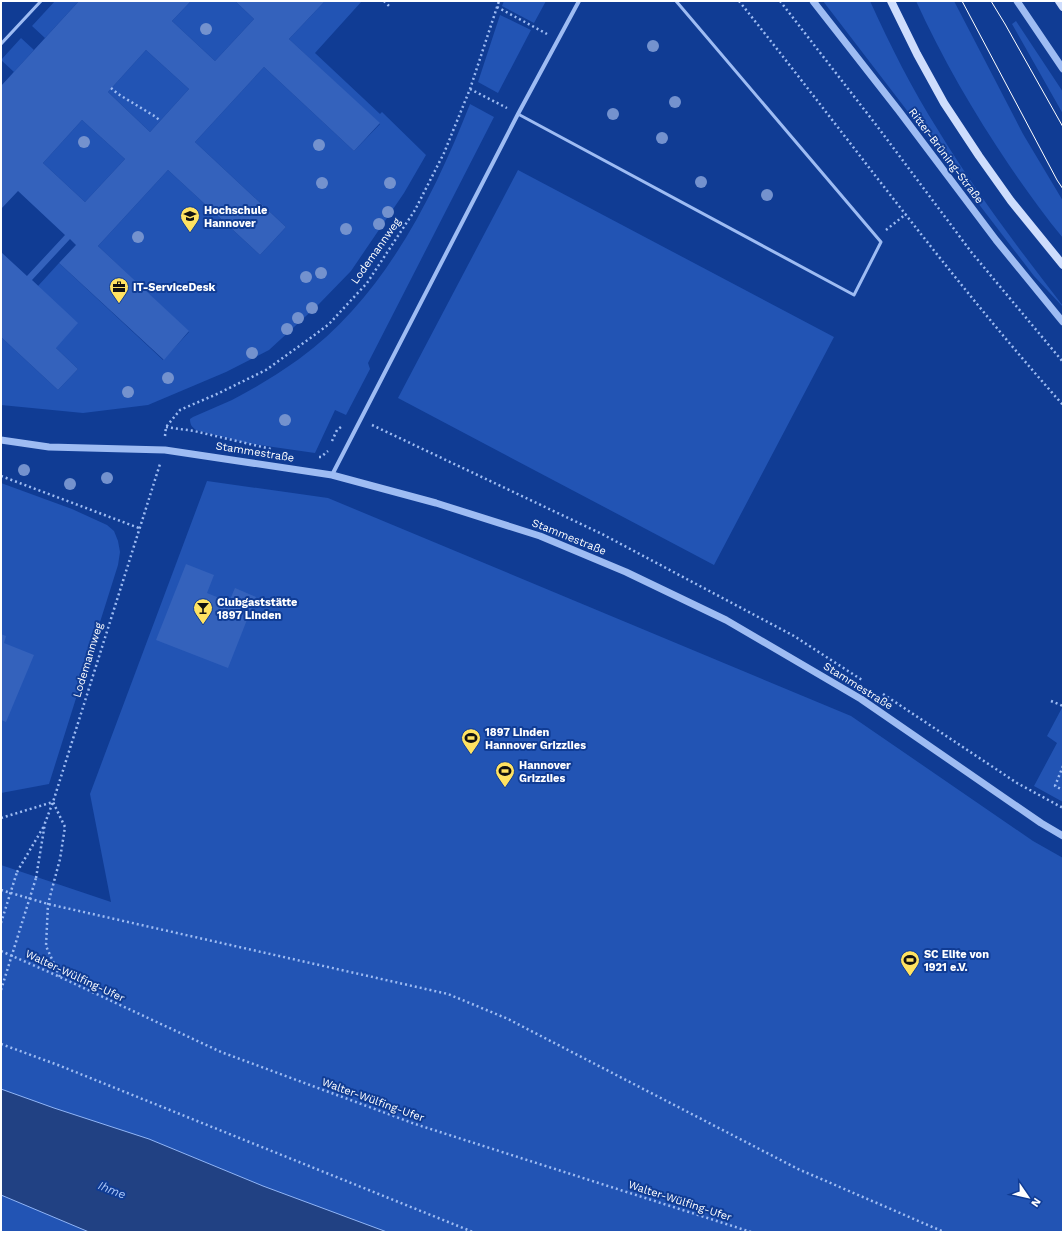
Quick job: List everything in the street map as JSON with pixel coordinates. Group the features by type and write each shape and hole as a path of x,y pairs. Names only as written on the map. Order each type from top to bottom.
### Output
{"main road":[{"path":"891,1 917,54 949,110 1011,201 1063,266"},
{"path":"1059,1 1063,7"}],"street":[{"path":"332,475 518,114 579,1"},
{"name":"Ritter-Brüning-Straße","path":"813,1 899,111 996,240 1063,322"},
{"path":"1017,1 1063,69"},
{"name":"Stammestraße","path":"1,440 49,446 165,450 332,475 436,503 540,536 626,572 726,620 861,699 1041,824 1063,836"}],"lane":[{"path":"1,44 41,1"},
{"path":"518,114 854,295 882,242 676,1"}],"path":[{"path":"384,1 389,6"},
{"name":"Lodemannweg","path":"272,449 194,431 166,427 180,410 259,374 285,357 329,324 367,283 415,210 444,153 470,89 499,1"},
{"path":"739,1 942,260 1026,364 1063,405"},
{"path":"780,1 877,126 972,253 1063,362"},
{"path":"497,8 558,40"},
{"path":"112,88 118,94 156,117 160,121"},
{"path":"470,89 518,114"},
{"path":"882,242 886,231 906,214"},
{"path":"331,444 337,430 346,422 361,419"},
{"name":"Lodemannweg","path":"1,990 36,878 45,824 165,450"},
{"path":"315,457 320,457 328,451"},
{"path":"1,476 139,528"},
{"path":"1051,701 1063,706"},
{"path":"1063,766 1055,786 1063,790"},
{"path":"1,818 53,802 65,827 60,859 48,904 46,946 60,977"},
{"path":"1,923 17,872 45,824"},
{"path":"1,890 48,904 448,994 508,1019 798,1169 944,1232"},
{"name":"Walter-Wülfing-Ufer","path":"1,951 221,1052 415,1124 751,1232"},
{"path":"1,1044 473,1232"}],"shaded area":[{"path":"55,1 79,1 45,38 32,26"},
{"path":"191,1 235,1 254,19 215,61 172,21"},
{"path":"325,1 362,1 315,53 380,114 382,112 426,155 404,193 351,271 318,305 269,350 226,372 148,405 83,413 1,405 1,337 58,390 78,369 56,348 38,286 59,263 163,360 189,332 98,246 168,170 260,255 286,227 195,142 264,67 354,151 380,124 289,39"},
{"path":"504,1 546,1 534,23 502,6"},
{"path":"823,1 870,1 910,83 952,153 998,220 1063,307 1034,276"},
{"path":"916,1 954,1 1023,134 1063,201 1063,238 1022,184 983,125 959,85"},
{"path":"500,15 531,30 498,93 478,82"},
{"path":"1016,21 1063,92 1063,114 1012,24"},
{"path":"21,38 34,50 14,72 1,60"},
{"path":"146,50 189,89 150,132 108,92"},
{"path":"470,104 494,117 368,363 370,369 346,415 335,410 315,453 246,443 196,430 192,427 190,419 193,417 232,400 291,365 329,334 356,307 402,244 422,210"},
{"path":"82,120 125,159 85,202 43,163"},
{"path":"518,170 834,337 714,565 398,398"},
{"path":"207,481 328,498 851,716 1033,841 1063,858 1063,1232 1,1232 1,865 111,902 90,794"},
{"path":"1,483 72,509 107,525 114,531 120,552 118,565 49,784 1,793"},
{"path":"1063,706 1063,802 1034,786 1057,743 1047,736"}],"water":[{"name":"Ihme","path":"1,1089 149,1139 263,1186 387,1232 89,1232 1,1195"}],"building":[{"path":"79,1 191,1 172,21 215,61 254,19 235,1 325,1 289,39 380,123 354,151 264,67 195,142 286,227 260,255 168,170 98,246 189,331 164,360 59,263 76,245 70,239 32,280 78,323 56,348 78,369 58,390 1,337 1,252 27,276 65,235 18,191 1,209 1,86","holes":["146,50 189,89 150,132 108,92","82,120 125,159 85,202 43,163"]},
{"name":"Clubgaststätte 1897 Linden","path":"186,564 214,575 207,593 229,602 235,588 256,597 228,668 156,640"},
{"path":"1,634 6,636 4,643 34,655 6,722 1,720"}],"tram line":[{"path":"962,1 1063,189"},
{"path":"991,1 1063,127"}],"place":[{"name":"Hochschule Hannover","path":"190,233"},
{"name":"IT-ServiceDesk","path":"119,304"},
{"name":"Clubgaststätte 1897 Linden","path":"203,625"},
{"name":"1897 Linden Hannover Grizzlies","path":"471,755"},
{"name":"Hannover Grizzlies","path":"505,788"},
{"name":"SC Elite von 1921 e.V.","path":"910,977"}]}
